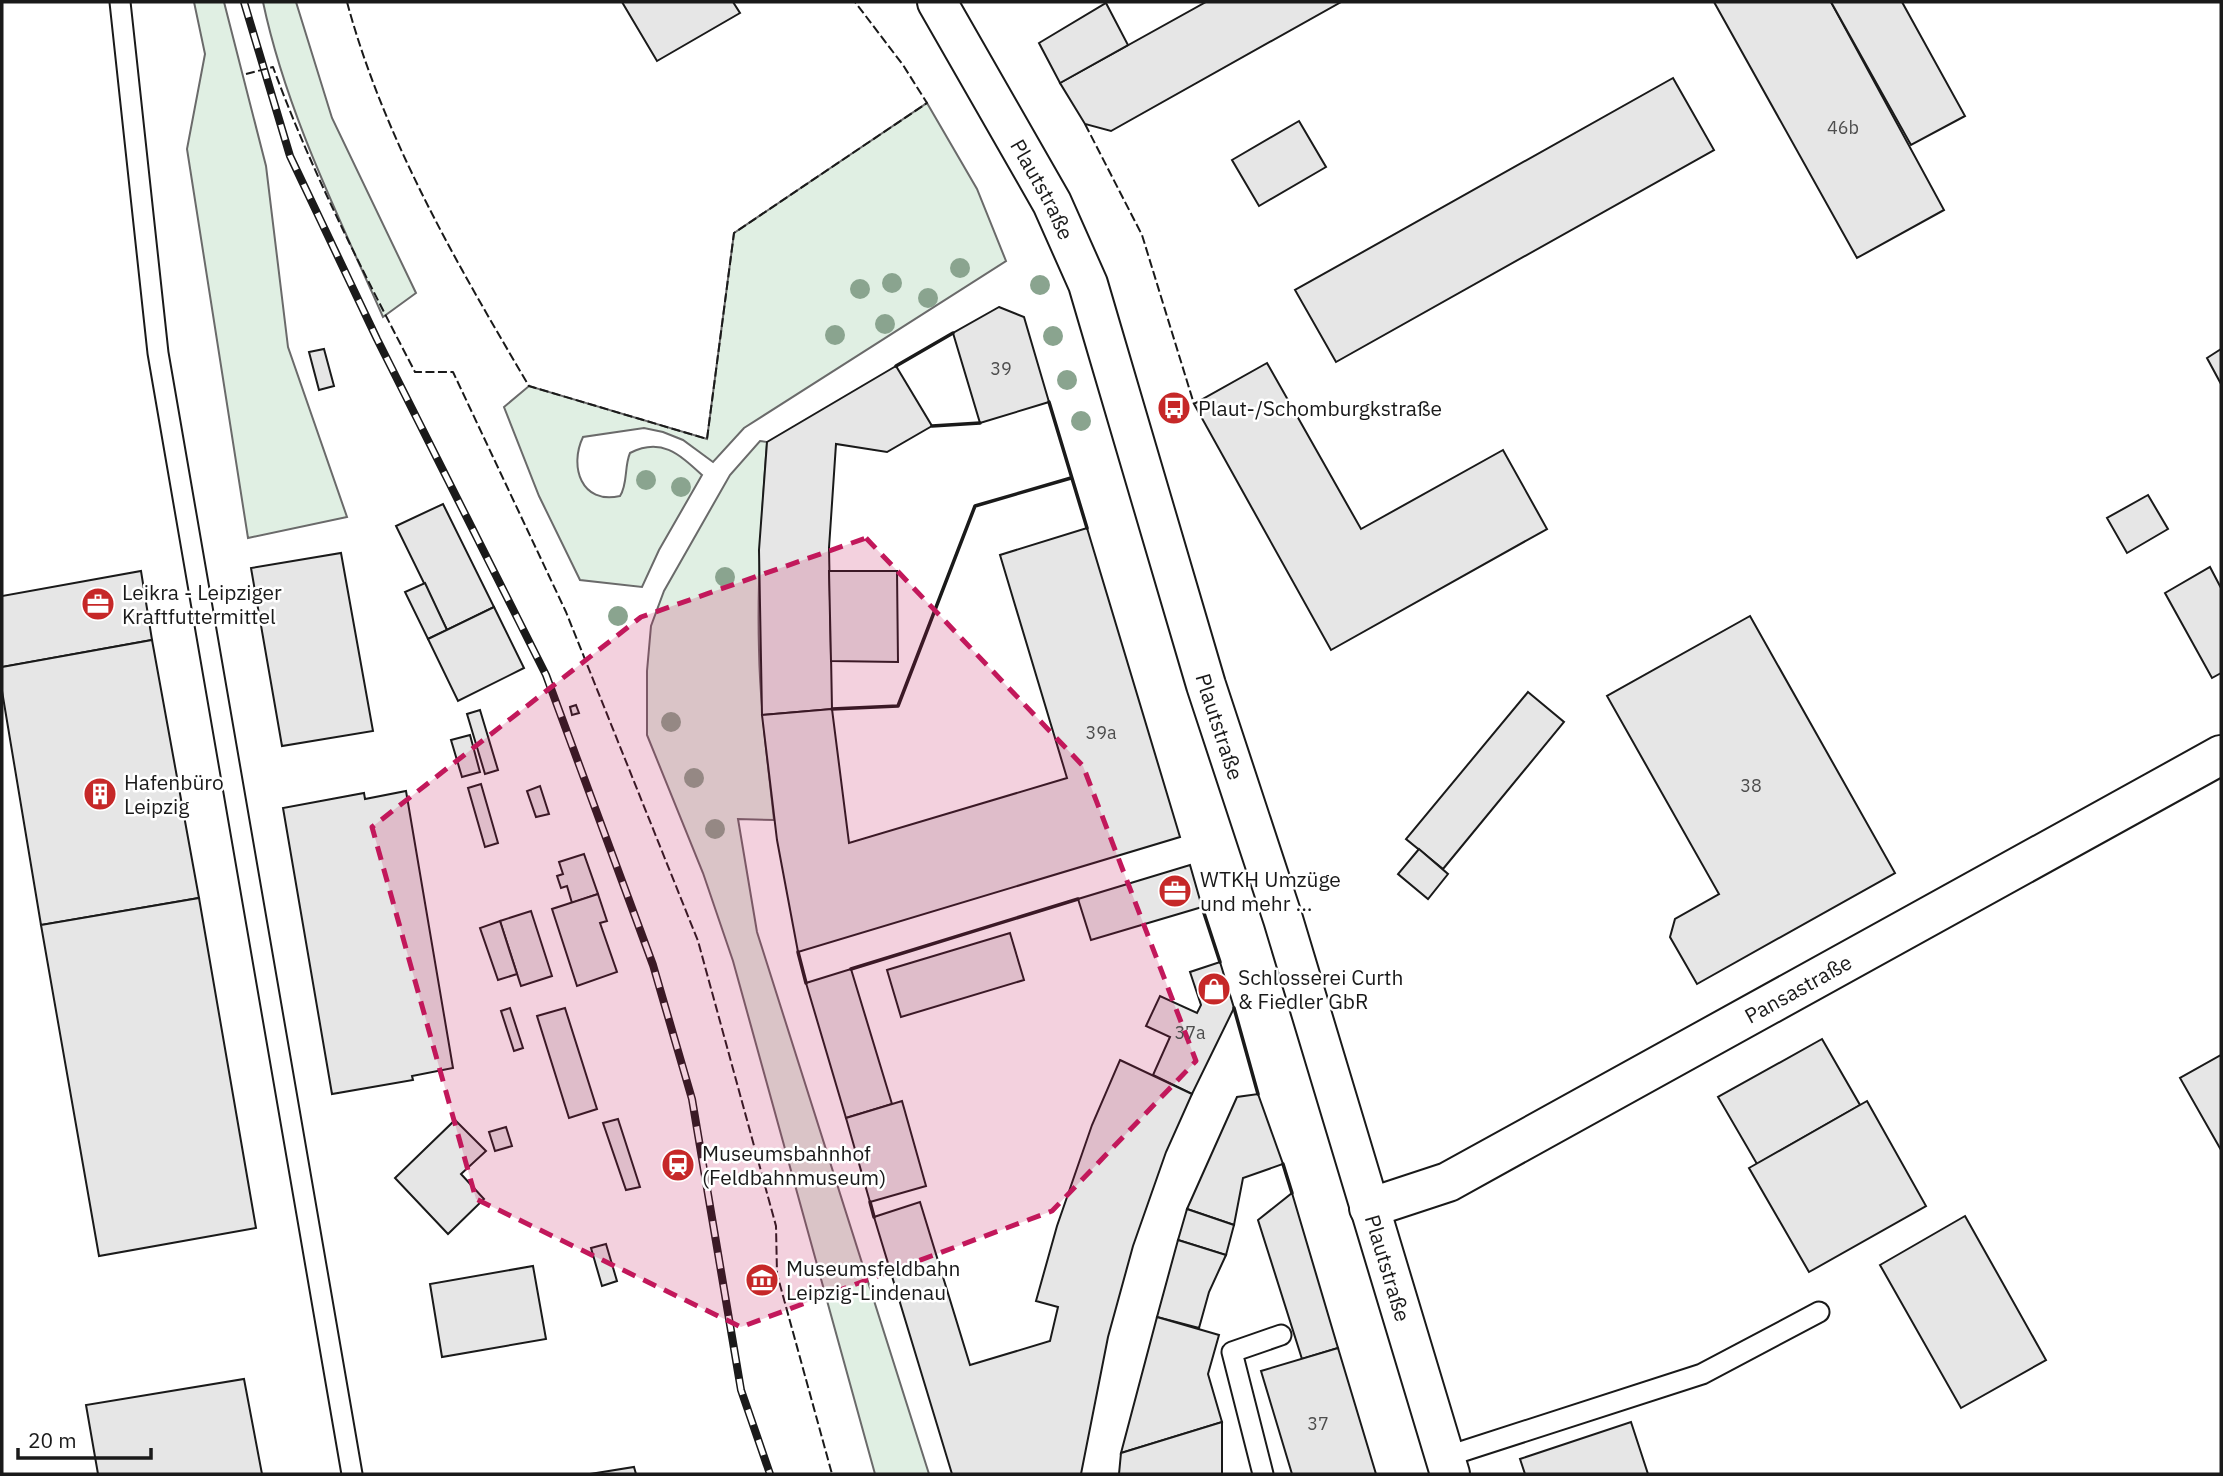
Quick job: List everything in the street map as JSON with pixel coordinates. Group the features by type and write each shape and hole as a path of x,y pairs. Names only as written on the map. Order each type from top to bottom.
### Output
{"main road":[{"name":"Plautstraße","path":"937,2 1052,203 1088,284 1202,672 1283,919 1447,1465"},
{"name":"Pansastraße","path":"1369,1208 1448,1182 2221,755"}],"lane":[{"path":"120,2 158,353 352,1474"},
{"path":"1447,1465 1702,1374 1819,1312"},
{"path":"1263,1474 1232,1352 1281,1335"}],"highlighted area":[{"path":"866,538 1083,766 1196,1061 1052,1211 741,1327 476,1199 372,827 641,617"}],"green space":[{"path":"194,2 224,2 266,166 288,347 347,517 248,538 187,149 205,54"},
{"path":"263,2 296,2 332,118 416,293 383,317 299,123 273,43"},
{"path":"927,103 977,189 1006,261 744,428 713,462 683,440 644,428 583,437 577,460 578,471 587,489 596,495 620,496 630,453 641,448 660,447 669,450 702,475 659,550 642,587 580,580 539,496 504,407 529,386 707,439 734,233"},
{"path":"760,441 767,442 759,572 760,671 774,820 738,819 757,932 929,1474 875,1474 733,961 703,873 647,735 647,671 651,626 664,591 730,475"}],"building":[{"path":"622,2 733,2 740,13 657,61"},
{"path":"1206,2 1341,2 1111,131 1085,124 1060,83"},
{"path":"1714,2 1831,2 1944,210 1857,258"},
{"path":"1831,2 1902,2 1965,116 1911,145"},
{"path":"1106,3 1128,45 1060,83 1039,43"},
{"path":"1673,78 1714,150 1336,362 1295,290"},
{"path":"1299,121 1326,167 1259,206 1232,160"},
{"path":"999,307 1024,317 1049,402 980,423 953,333"},
{"path":"324,349 334,386 319,390 309,352"},
{"path":"2221,349 2221,384 2207,358"},
{"path":"1267,363 1361,529 1503,450 1547,529 1331,650 1194,404"},
{"path":"896,366 932,426 887,452 836,444 829,548 832,709 762,715 759,550 767,442"},
{"path":"2148,495 2168,529 2127,553 2107,518"},
{"path":"443,504 494,607 447,630 396,526"},
{"path":"1087,528 1180,837 798,952 777,840 762,715 832,709 849,843 1067,778 1000,555"},
{"path":"341,553 373,731 282,746 251,568"},
{"path":"2210,567 2221,588 2221,673 2212,678 2165,593"},
{"path":"141,571 152,640 2,667 2,596"},
{"path":"829,571 897,571 898,662 831,661"},
{"path":"425,583 447,630 428,639 405,592"},
{"path":"494,607 524,668 458,701 428,639"},
{"path":"1750,616 1895,873 1697,984 1670,937 1675,919 1719,894 1607,696"},
{"name":"Hafenbüro Leipzig","path":"152,640 199,898 41,925 2,691 2,667"},
{"path":"1528,692 1564,722 1443,869 1406,839"},
{"path":"576,705 579,713 572,715 570,707"},
{"path":"480,710 498,770 485,774 467,714"},
{"path":"470,735 480,772 462,777 451,740"},
{"path":"481,784 498,843 485,847 468,788"},
{"path":"540,786 549,814 536,817 527,791"},
{"path":"406,791 453,1068 412,1076 413,1080 332,1094 283,808 364,793 365,799"},
{"path":"1419,849 1448,874 1428,899 1398,874"},
{"path":"584,854 598,894 572,903 567,886 561,888 557,876 563,874 559,862"},
{"path":"1190,865 1202,907 1091,940 1078,899"},
{"path":"598,894 607,921 600,923 617,972 577,986 552,909"},
{"path":"199,898 256,1228 99,1256 41,925"},
{"path":"531,911 552,976 521,986 500,921"},
{"path":"500,921 517,974 498,980 480,928"},
{"path":"1010,933 1024,980 901,1017 887,970"},
{"path":"1220,962 1234,1008 1192,1094 1153,1075 1170,1037 1146,1026 1160,996 1197,1013 1201,1005 1190,972"},
{"path":"851,969 892,1104 846,1118 806,983"},
{"path":"510,1008 523,1048 514,1051 501,1011"},
{"path":"565,1008 597,1109 569,1118 537,1016"},
{"path":"1822,1039 1860,1105 1757,1164 1718,1097"},
{"path":"2221,1055 2221,1150 2180,1078"},
{"path":"1120,1060 1192,1094 1166,1152 1133,1246 1108,1337 1081,1474 952,1474 874,1217 920,1202 970,1365 1050,1341 1058,1307 1036,1301 1057,1226 1092,1125"},
{"path":"1258,1094 1283,1164 1243,1178 1234,1225 1187,1209 1237,1097"},
{"path":"902,1101 926,1186 870,1202 846,1118"},
{"path":"1867,1101 1926,1206 1809,1272 1749,1168"},
{"path":"618,1119 640,1187 626,1190 603,1123"},
{"path":"455,1120 486,1151 461,1174 484,1199 448,1234 395,1178"},
{"path":"506,1127 512,1146 495,1151 489,1132"},
{"path":"1292,1193 1338,1348 1302,1359 1258,1220"},
{"path":"1187,1209 1234,1225 1226,1255 1178,1240"},
{"path":"1965,1216 2046,1360 1961,1408 1880,1265"},
{"path":"1178,1240 1226,1255 1209,1292 1199,1328 1157,1317"},
{"path":"606,1244 617,1281 602,1286 591,1248"},
{"path":"533,1266 546,1339 442,1357 430,1284"},
{"path":"1157,1317 1219,1335 1208,1374 1222,1422 1121,1453"},
{"path":"1338,1348 1376,1474 1292,1474 1261,1371"},
{"path":"244,1379 262,1474 98,1474 86,1405"},
{"path":"1222,1422 1222,1474 1119,1474 1121,1453"},
{"path":"1631,1422 1648,1474 1525,1474 1520,1459"},
{"path":"634,1467 636,1474 590,1474"}],"railway":[{"path":"244,2 290,156 377,339 546,675 653,965 692,1099 741,1390 770,1474"}],"fence":[{"path":"347,2 362,53 402,152 475,294 529,386 707,439 734,233 927,103 903,65 855,2"},
{"path":"246,74 273,67 321,184 415,372 453,372 566,612 698,941 776,1226 777,1274 832,1474"},
{"path":"1085,124 1142,235 1194,404"}],"wall":[{"path":"896,366 953,333"},
{"path":"1049,402 1087,528"},
{"path":"932,426 980,423"},
{"path":"832,709 898,706 975,506 1071,478"},
{"path":"851,969 1078,899"},
{"path":"1202,907 1220,962"},
{"path":"798,952 806,983"},
{"path":"1234,1008 1258,1094"},
{"path":"1283,1164 1292,1193"},
{"path":"870,1202 874,1217"}],"place":[{"name":"Plaut-/Schomburgkstraße","path":"1174,408"},
{"name":"Leikra - Leipziger Kraftfuttermittel","path":"98,604"},
{"name":"Hafenbüro Leipzig","path":"100,794"},
{"name":"WTKH Umzüge und mehr ...","path":"1175,891"},
{"name":"Schlosserei Curth & Fiedler GbR","path":"1214,989"},
{"name":"Museumsbahnhof (Feldbahnmuseum)","path":"678,1165"},
{"name":"Museumsfeldbahn Leipzig-Lindenau","path":"762,1280"}]}
